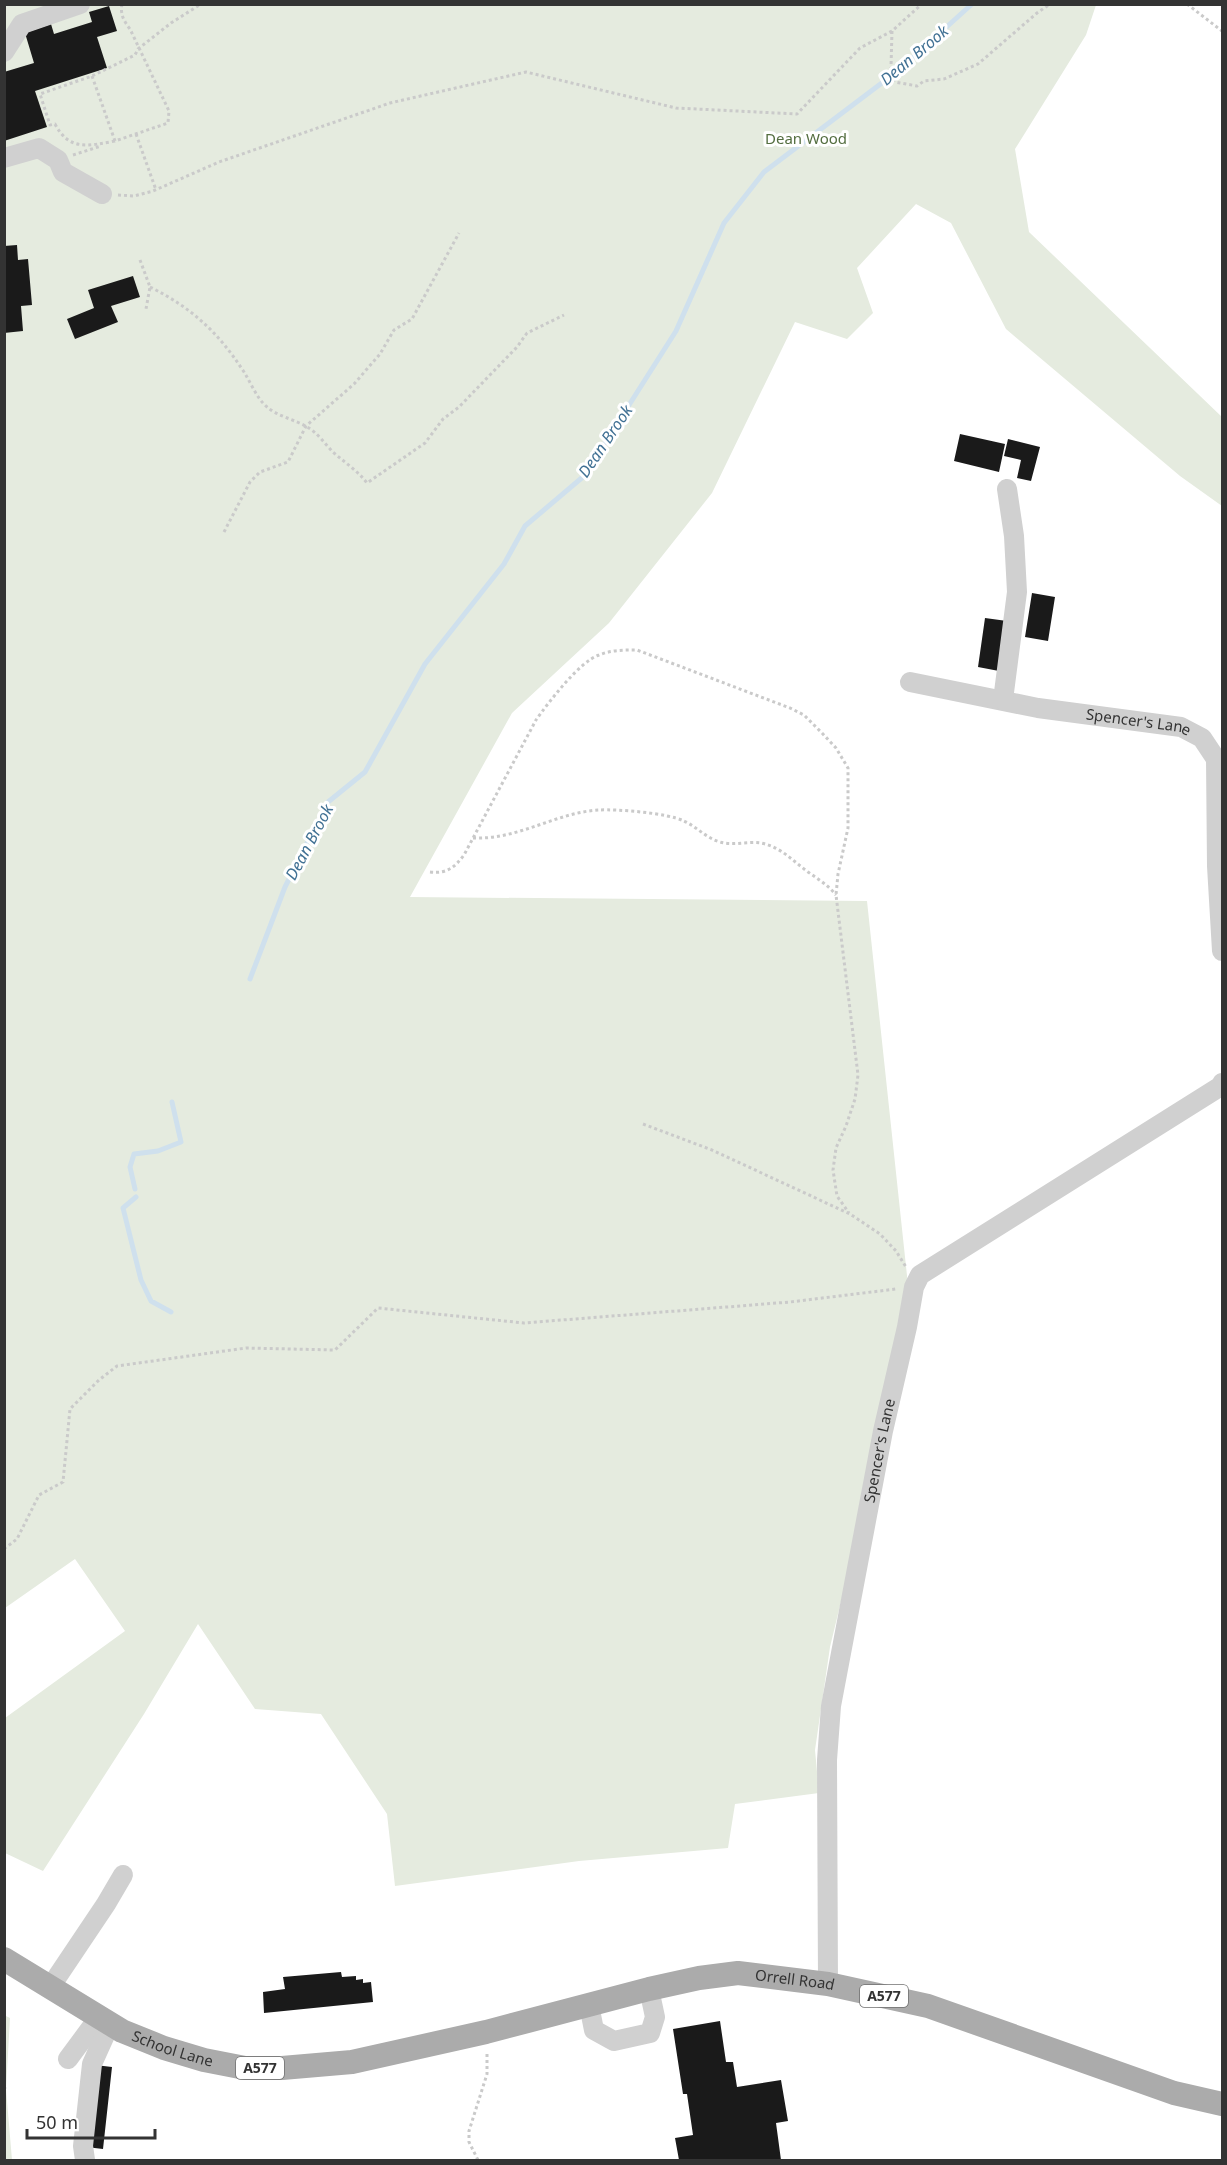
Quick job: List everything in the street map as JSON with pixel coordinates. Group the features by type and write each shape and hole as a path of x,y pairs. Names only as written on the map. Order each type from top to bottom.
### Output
{"main road":[{"name":"School Lane","path":"4,1959 122,2031 164,2048 204,2060 245,2068 282,2068 352,2062 536,2020"},
{"name":"Orrell Road","path":"536,2020 649,1989 699,1978 738,1973 828,1984 928,2006 1174,2093 1222,2104"}],"street":[{"path":"4,52 22,24 80,4"},
{"path":"4,158 39,148 58,160 63,172 102,194"},
{"path":"1003,700 1017,592 1014,536 1006,489"},
{"name":"Spencer's Lane","path":"910,682 1038,708 1181,727 1202,738 1216,759 1217,866 1222,951"},
{"path":"914,1287 920,1275 1221,1086 1222,1083"},
{"name":"Spencer's Lane","path":"828,1984 827,1760 831,1706 883,1431 914,1287"},
{"path":"51,1986 123,1875"},
{"path":"589,2005 594,2030 614,2041 650,2032 655,2017 649,1989"},
{"path":"68,2059 104,2020"},
{"path":"85,2160 83,2146 92,2064 104,2020"}],"path":[{"path":"58,160 168,123 169,111 124,21 122,4"},
{"path":"53,131 40,93 92,76 135,55 138,49 171,23 201,4"},
{"path":"102,194 134,196 156,190 219,162 390,103 526,72 676,108 797,114 860,48 892,31 922,4"},
{"path":"892,31 891,67 895,82 917,86 924,81 944,79 978,64 1050,4"},
{"path":"1187,4 1222,31"},
{"path":"92,76 115,141"},
{"path":"50,125 55,124 67,140 80,146 115,141"},
{"path":"136,135 156,190"},
{"path":"224,532 250,482 260,472 288,462 306,426 354,384 380,354 394,330 412,319 459,232"},
{"path":"140,260 150,287 146,309"},
{"path":"150,287 175,300 208,326 222,341 245,373 258,398 268,409 306,426 359,473 367,483 425,443 443,419 459,407 517,347 527,333 564,315"},
{"path":"430,872 439,873 454,868 465,855 527,735 549,702 596,655 618,650 637,650 804,715 836,748 848,768 848,828 836,895 858,1075 855,1099 836,1148 833,1170 837,1196 850,1214"},
{"path":"473,838 484,839 516,833 583,812 600,810 669,816 686,822 720,842 761,843 780,850 829,886 836,895"},
{"path":"4,1549 17,1539 39,1495 63,1482 70,1408 117,1366 246,1348 335,1350 378,1308 524,1323 790,1302 914,1287 908,1270 896,1251 880,1234 850,1214 712,1150 643,1124"},
{"path":"478,2160 469,2142 469,2131 487,2074 486,2032"}],"green space":[{"name":"Dean Wood","path":"5,5 1096,5 1086,35 1015,149 1029,232 1222,417 1222,506 1180,476 1006,329 951,223 916,204 857,268 873,313 847,339 795,322 712,493 609,623 512,713 410,897 867,901 908,1285 861,1519 830,1647 815,1750 819,1793 735,1804 728,1848 579,1861 395,1886 387,1814 321,1714 255,1709 198,1624 144,1714 43,1871 5,1853 5,1718 125,1631 75,1559 5,1608"},
{"path":"4,2015 10,2018 6,2089 12,2160 4,2160"}],"building":[{"path":"109,6 117,31 97,37 107,68 35,91 47,127 4,141 4,72 34,63 25,33 51,24 54,34 92,22 89,12"},
{"path":"17,245 18,260 28,259 32,305 21,306 23,331 4,333 4,246"},
{"path":"133,276 140,297 111,306 118,322 75,339 67,319 94,308 88,290"},
{"path":"960,434 1005,444 999,472 954,461"},
{"path":"1008,439 1040,447 1031,481 1017,478 1021,460 1004,456"},
{"path":"1032,593 1055,597 1048,641 1025,637"},
{"path":"985,618 1007,621 999,671 978,667"},
{"path":"341,1972 342,1977 356,1976 356,1980 363,1979 363,1983 371,1982 373,2002 264,2013 263,1992 285,1989 283,1977"},
{"path":"720,2021 726,2062 733,2062 737,2087 781,2080 788,2121 776,2123 781,2160 679,2160 675,2138 693,2135 687,2094 683,2094 673,2029"},
{"path":"95,2065 112,2067 103,2149 86,2147"}],"waterway":[{"name":"Dean Brook","path":"250,979 285,887 328,802 365,772 425,664 504,564 525,526 584,476 676,331 724,223 764,172 899,70 972,4"},
{"name":"Dean Brook","path":"135,1189 130,1167 134,1154 158,1151 181,1142 172,1102"},
{"name":"Dean Brook","path":"136,1197 123,1208 141,1280 151,1301 171,1312"}]}
